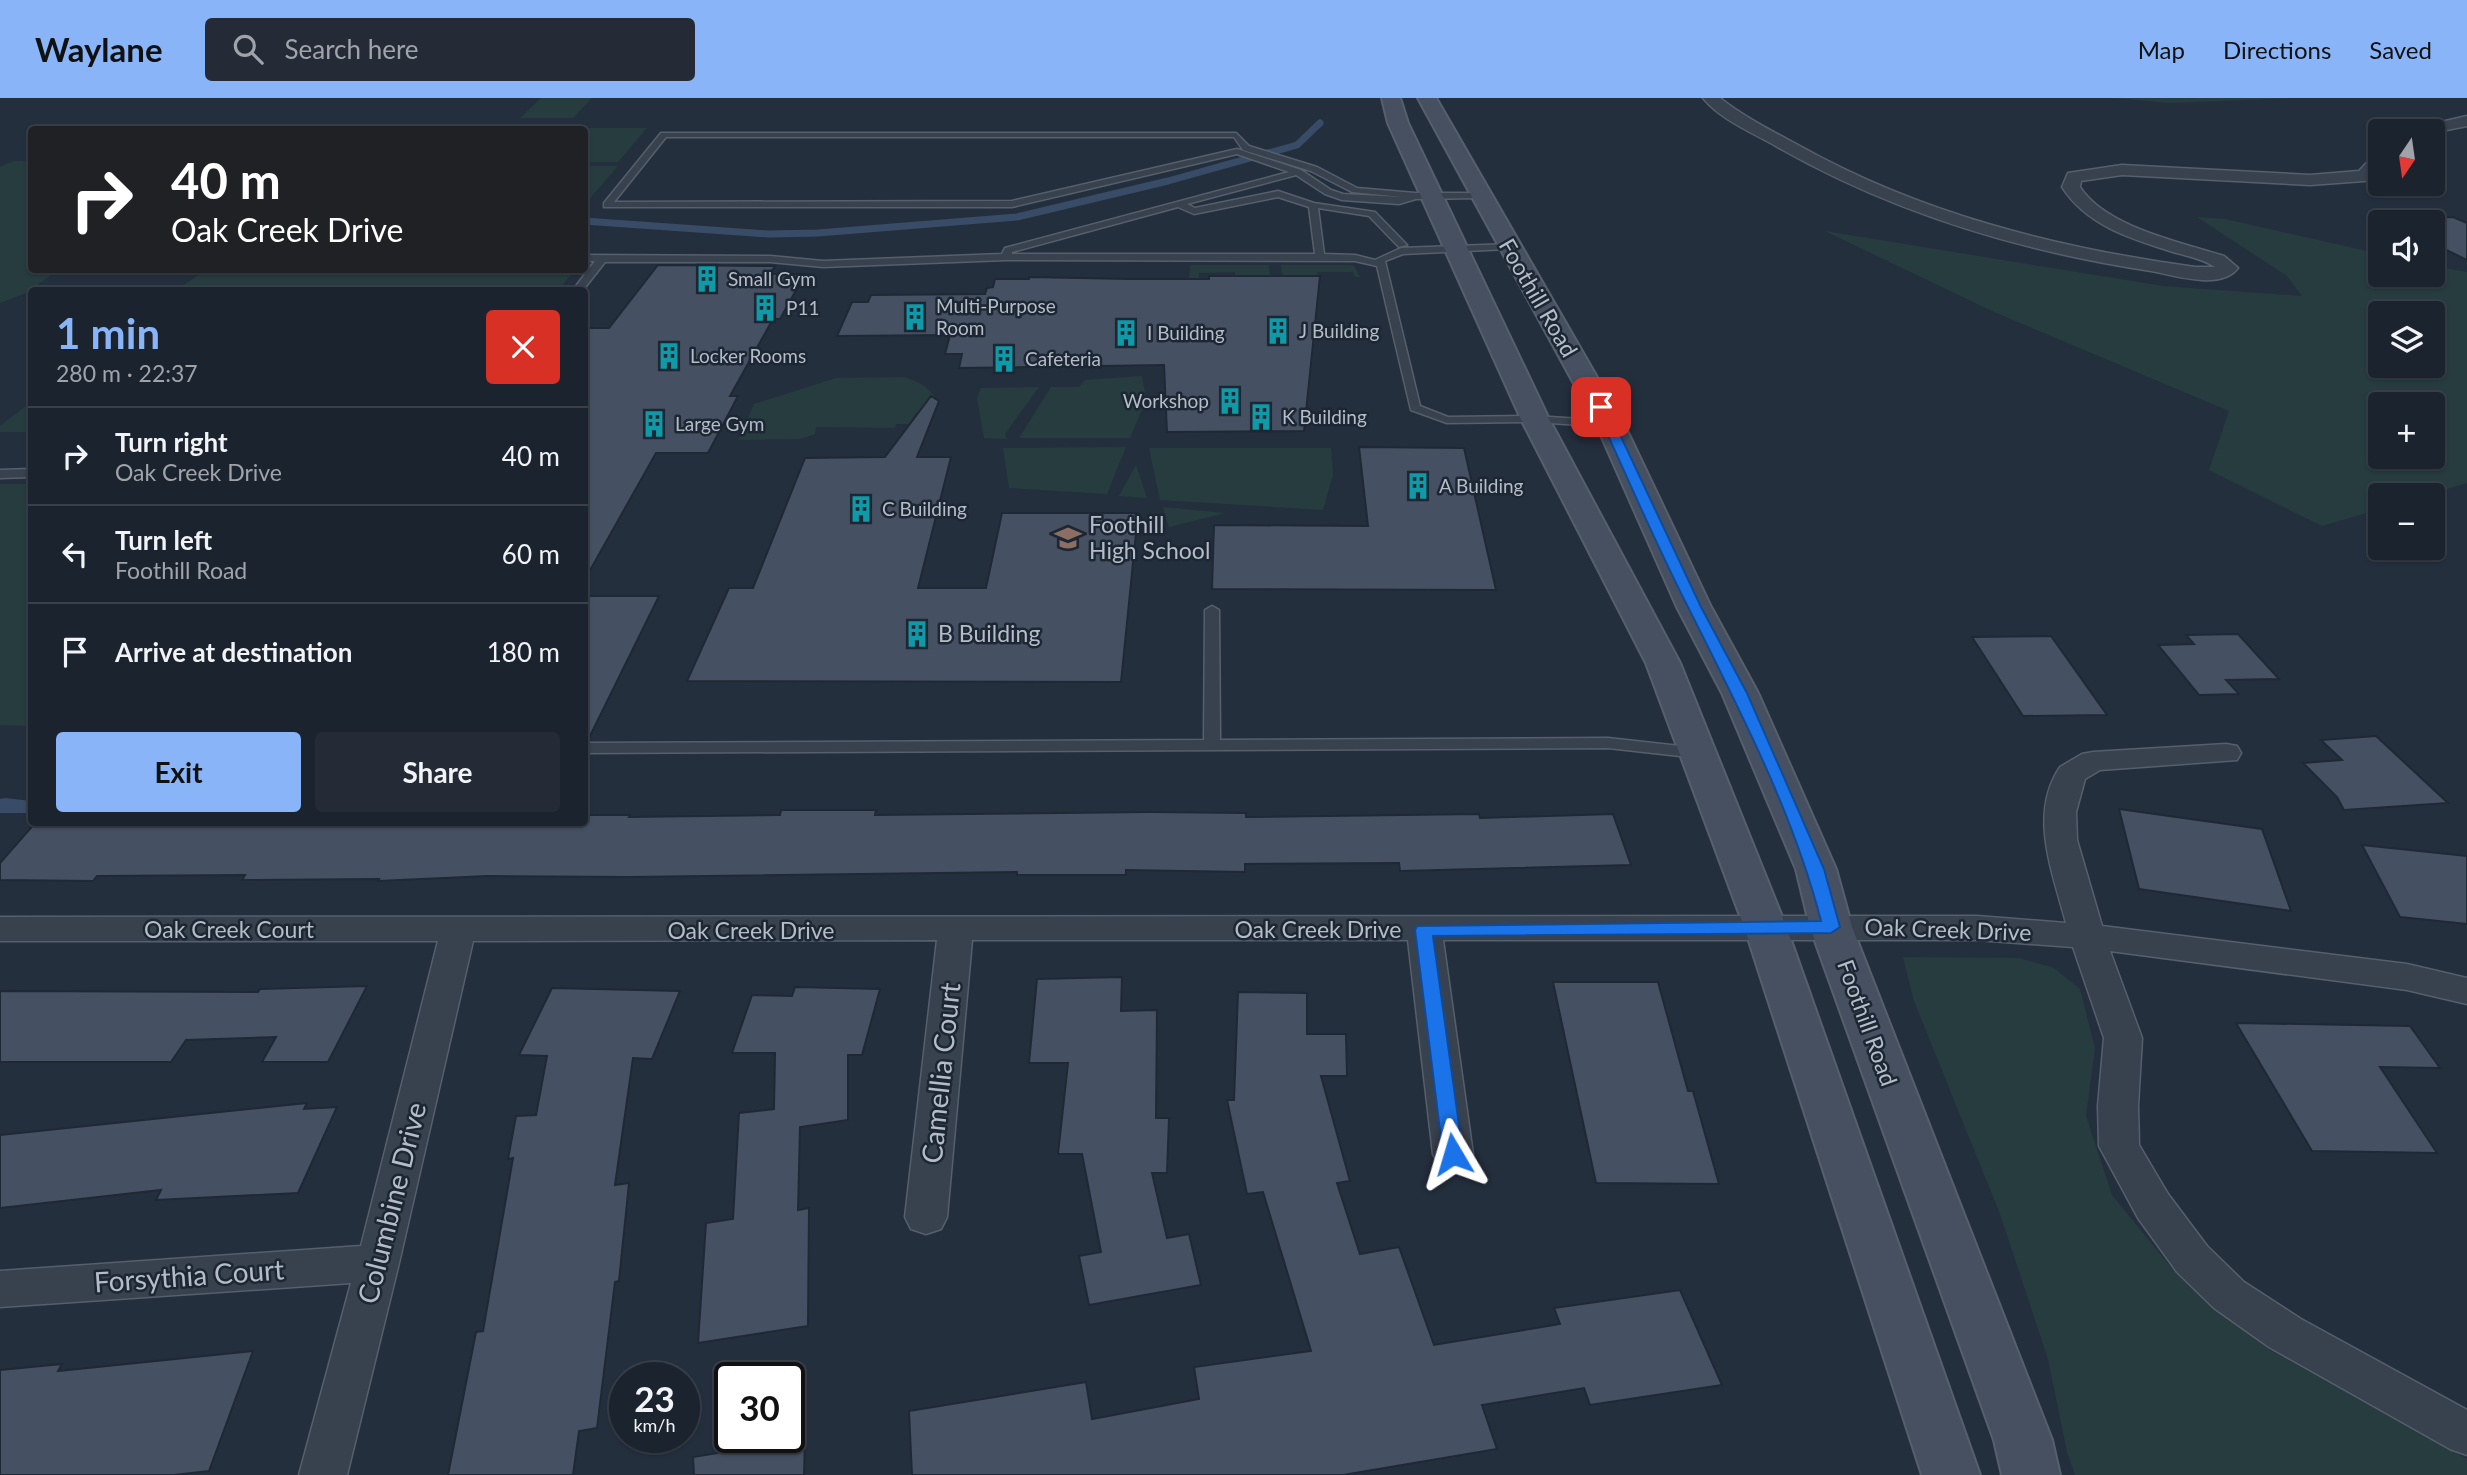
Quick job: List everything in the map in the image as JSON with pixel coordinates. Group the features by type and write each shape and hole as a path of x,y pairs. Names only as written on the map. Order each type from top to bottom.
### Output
{"main road":[{"path":"1391,98 1424,196 1455,248 1535,419 1663,663 1700,753 1766,929 1951,1475"},
{"name":"Foothill Road","path":"1427,98 1507,246 1610,424 1694,607 1740,693 1816,869 1831,927 2022,1440 2031,1475"}],"street":[{"path":"1711,98 1811,161 1931,212 2101,260 2203,273 2223,272 2228,268 2217,260 2095,214 2075,197 2071,187 2074,177 2122,170 2310,180 2364,176 2368,172"},
{"path":"2445,126 2467,121"},
{"path":"2227,753 2093,761 2071,774 2060,812 2061,840 2087,936 2123,1038 2118,1106 2119,1146 2153,1206 2192,1259 2229,1295 2285,1334 2467,1434"},
{"name":"Oak Creek Drive","path":"458,931 1977,928 2087,936 2407,977 2467,991"},
{"name":"Oak Creek Court","path":"0,929 458,931"},
{"name":"Camellia Court","path":"926,1217 956,930"},
{"path":"1424,930 1453,1154"},
{"name":"Columbine Drive","path":"323,1475 378,1263 458,931"},
{"name":"Forsythia Court","path":"0,1289 378,1263"}],"lane":[{"path":"1424,196 1399,201 1342,197 1328,192 1298,172 1237,151 1012,204 607,205 664,135 1236,135 1246,148 1314,169 1355,190 1424,196 1480,195"},
{"path":"1006,257 1008,250 1314,169"},
{"path":"1179,204 1194,212 1278,194 1313,205 1372,214 1402,246"},
{"path":"1313,205 1320,257"},
{"path":"1507,246 1401,251 1380,260 1415,408 1447,421 1535,419 1610,424"},
{"path":"588,258 770,259 823,264 1006,257 1355,257 1381,264"},
{"path":"580,287 602,258"},
{"path":"0,474 28,473"},
{"path":"1212,610 1212,745"},
{"path":"588,748 1608,743 1700,753"}],"green space":[{"path":"541,98 592,98 573,118 520,118"},
{"path":"2115,98 2292,98 2169,103"},
{"path":"588,128 647,128 618,162 588,162"},
{"path":"14,161 28,161 28,273 54,273 34,287 28,287 26,293 0,303 0,167"},
{"path":"588,166 618,166 588,201"},
{"path":"2197,217 2225,219 2368,251 2368,287 2445,287 2445,268 2467,272 2467,483 2445,490 2445,483 2368,483 2368,513 2322,526 2209,470 2229,411 1994,312 1825,231 2163,286 2302,296 2287,276"},
{"path":"1269,265 1270,280 1235,280 1235,272 1199,273 1199,278 1189,278 1190,266"},
{"path":"1281,265 1350,265 1354,266 1360,277 1355,277 1353,272 1318,272 1317,279 1283,280"},
{"path":"201,273 572,273 561,287 181,287"},
{"path":"1142,376 1146,400 1130,438 1019,438 1051,387 1079,387 1085,380"},
{"path":"903,377 922,385 933,394 936,399 934,413 916,413 909,424 896,424 895,428 816,427 815,434 800,439 738,440 754,404 836,378"},
{"path":"1039,387 1005,434 1006,439 984,438 977,398 981,388"},
{"path":"28,404 28,432 0,432 0,426"},
{"path":"1126,447 1107,494 1009,488 1003,448"},
{"path":"1149,448 1331,448 1333,475 1323,510 1160,500"},
{"path":"1136,465 1147,498 1119,496"},
{"path":"0,484 28,484 28,726 0,725"},
{"path":"1163,507 1225,513 1169,527"},
{"path":"1903,957 2019,958 2054,968 2080,989 2095,1048 2086,1116 2112,1195 2175,1272 2267,1348 2467,1459 2467,1475 2075,1475 2067,1452 2048,1359 2000,1214 1914,1001"}],"water":[{"path":"0,799 28,801 28,813 0,813"}],"building":[{"path":"2445,217 2453,217 2467,223 2467,260 2445,249"},
{"path":"658,265 775,266 770,274 805,274 780,319 773,319 730,396 738,396 708,453 656,453 588,574 588,328 609,328"},
{"path":"1209,276 1320,276 1304,431 1167,432 1164,365 959,368 962,354 945,354 950,335 837,336 852,302 868,302 871,295 985,294 987,288 993,287 995,279 1029,277 1209,279"},
{"name":"B Building","path":"931,396 939,401 917,457 951,457 918,588 986,588 1002,513 1138,513 1121,682 687,681 729,588 753,588 805,458 885,457"},
{"name":"A Building","path":"1359,447 1464,448 1496,590 1212,589 1214,525 1368,526"},
{"path":"588,596 659,596 588,740"},
{"path":"2238,634 2279,679 2226,680 2239,694 2199,695 2158,645 2194,644 2186,635"},
{"path":"2051,636 2107,715 2023,716 1972,637"},
{"path":"2376,736 2448,803 2344,810 2337,797 2303,763 2342,760 2321,740"},
{"path":"2119,809 2262,829 2291,911 2139,889"},
{"path":"781,810 876,810 875,815 1246,813 1246,817 1479,814 1480,818 1613,814 1631,865 1400,871 1399,863 1245,864 1245,872 1126,870 1126,875 1017,875 1017,872 488,876 378,881 379,879 242,880 245,875 97,876 93,881 0,880 0,863 32,826 588,826 588,815 780,815"},
{"path":"2362,845 2467,856 2467,924 2400,917"},
{"path":"1122,977 1121,1011 1157,1010 1156,1118 1169,1118 1167,1173 1152,1173 1167,1238 1189,1234 1201,1285 1089,1305 1079,1256 1101,1252 1082,1154 1058,1154 1068,1063 1029,1063 1037,979"},
{"path":"1553,982 1658,982 1688,1091 1693,1091 1719,1184 1596,1183"},
{"path":"367,986 328,1062 262,1062 276,1037 186,1040 171,1062 0,1062 0,991 258,992 260,989"},
{"path":"795,987 880,989 862,1055 848,1055 848,1120 800,1127 798,1210 809,1208 808,1326 698,1343 706,1223 733,1219 739,1113 774,1109 775,1053 732,1053 752,995 792,996"},
{"path":"552,988 680,991 652,1059 633,1058 615,1185 629,1183 619,1281 615,1282 597,1428 579,1431 573,1475 448,1475 476,1332 483,1331 513,1158 508,1159 516,1116 536,1115 547,1056 519,1055"},
{"path":"1238,992 1307,993 1307,1034 1346,1034 1347,1076 1321,1076 1350,1181 1337,1183 1360,1254 1399,1247 1434,1345 1560,1324 1554,1308 1680,1290 1722,1385 1590,1405 1584,1388 1482,1405 1497,1449 1343,1475 912,1475 909,1411 1086,1382 1092,1419 1199,1399 1194,1367 1311,1351 1263,1192 1247,1194 1227,1100 1234,1100"},
{"path":"2236,1023 2410,1026 2440,1068 2380,1067 2437,1153 2312,1151"},
{"path":"307,1103 304,1109 337,1107 298,1193 156,1200 161,1190 0,1208 0,1135"},
{"path":"253,1351 209,1471 174,1475 0,1475 0,1370 62,1364 58,1371"},
{"path":"718,1453 805,1453 804,1475 694,1475 693,1457"}],"waterway":[{"path":"588,221 769,234 818,233 1017,217 1168,181 1297,145 1320,123"}],"place":[{"name":"Small Gym","path":"707,279"},
{"name":"P11","path":"765,308"},
{"name":"Multi-Purpose Room","path":"915,317"},
{"name":"J Building","path":"1278,331"},
{"name":"I Building","path":"1126,333"},
{"name":"Locker Rooms","path":"669,356"},
{"name":"Cafeteria","path":"1004,359"},
{"name":"Workshop","path":"1230,401"},
{"name":"K Building","path":"1261,417"},
{"name":"Large Gym","path":"654,424"},
{"name":"A Building","path":"1418,486"},
{"name":"C Building","path":"861,509"},
{"name":"Foothill High School","path":"1068,538"},
{"name":"B Building","path":"917,634"}],"route":[{"path":"1453,1154 1424,930 1831,927 1816,869 1740,693 1694,607 1601,407"}]}
